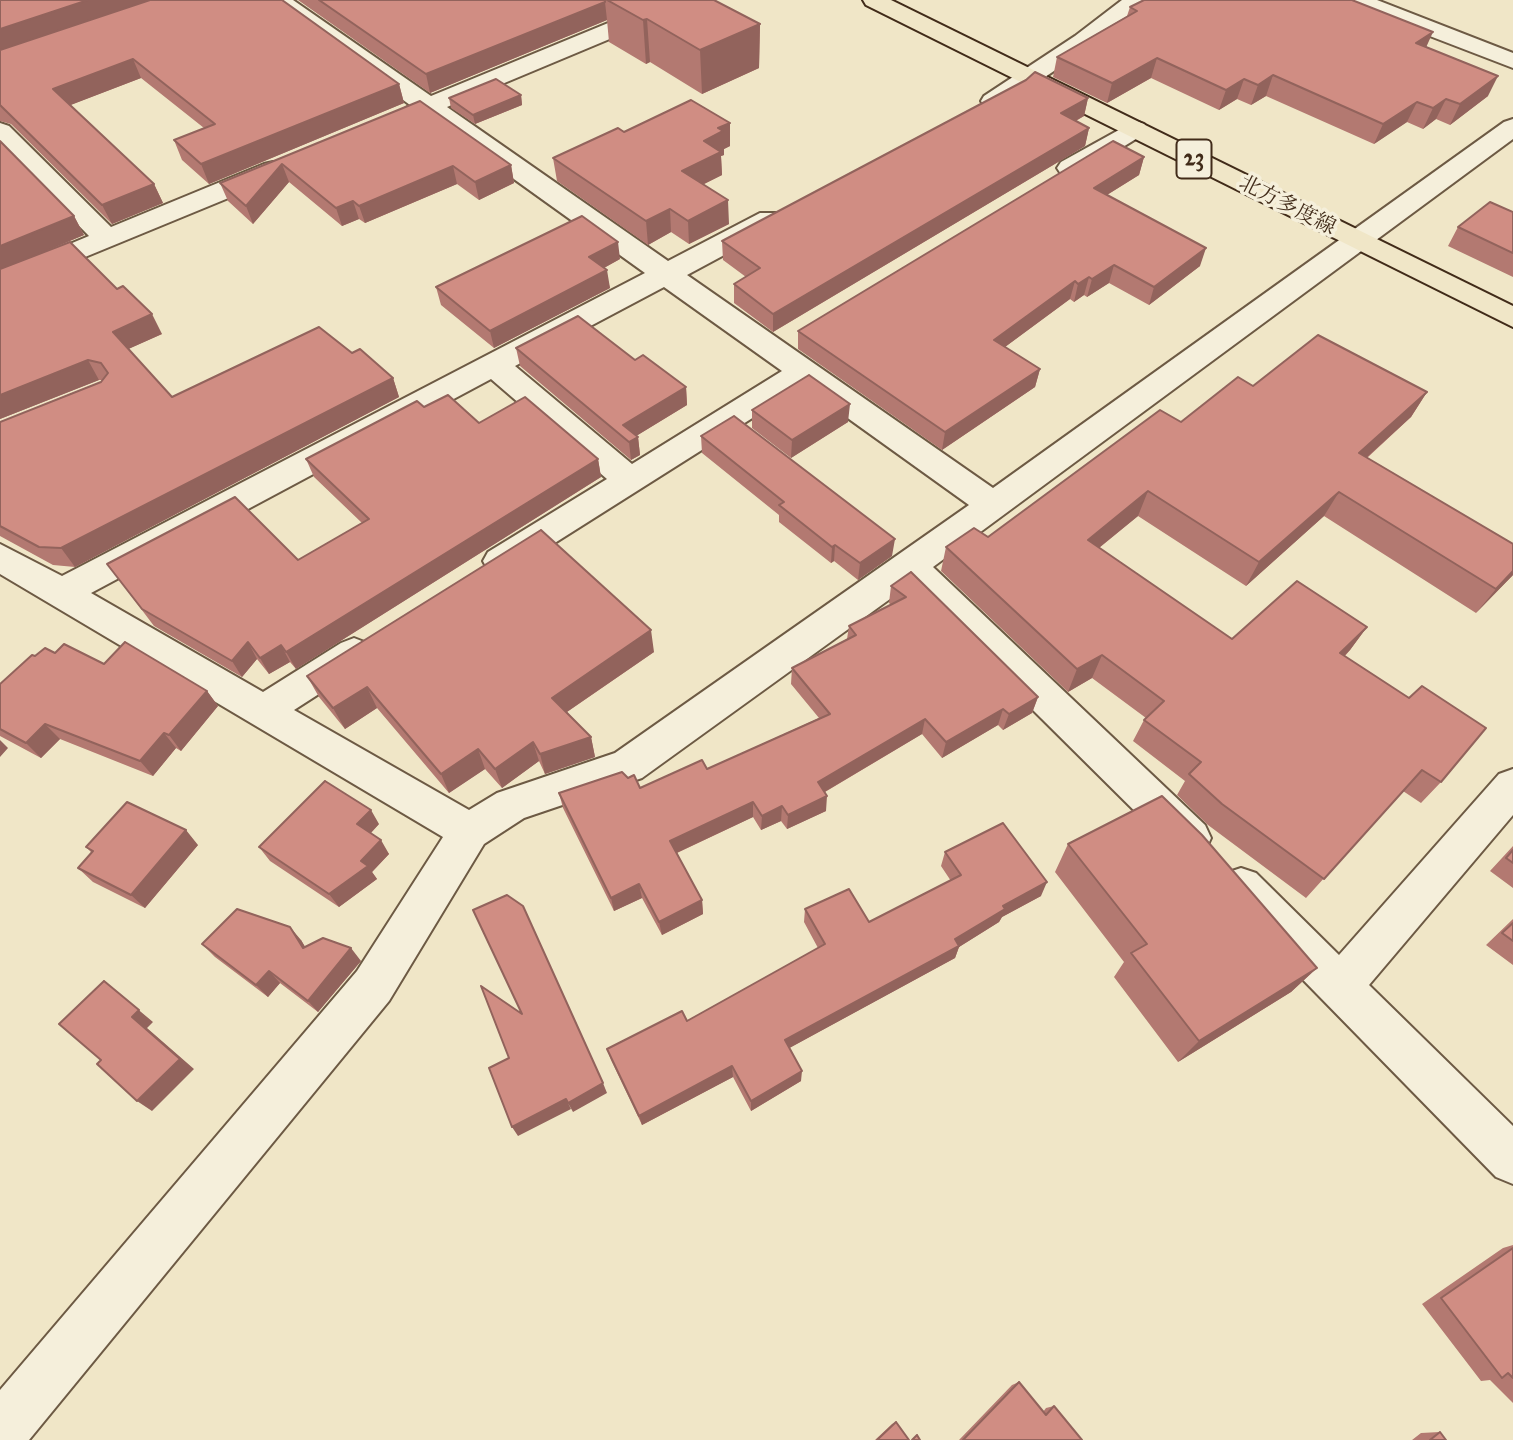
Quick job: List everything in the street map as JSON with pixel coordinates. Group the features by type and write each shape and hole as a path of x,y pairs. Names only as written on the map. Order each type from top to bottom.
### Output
{"main road":[{"name":"北方多度線","path":"874,0 1513,318"}],"street":[{"path":"278,0 665,273 783,341 804,372 993,505"},
{"path":"390,122 683,0"},
{"path":"974,111 1031,77 1136,0"},
{"path":"1357,0 1513,61"},
{"path":"0,1432 373,986 469,831 511,805 628,766 911,566 1359,242 1513,127"},
{"path":"1044,184 1135,129"},
{"path":"0,131 10,158 107,239"},
{"path":"0,283 300,159"},
{"path":"63,592 798,205"},
{"path":"493,364 630,480"},
{"path":"478,575 804,372"},
{"path":"911,566 1341,985 1513,1160"},
{"path":"5,567 63,592 266,715 410,794 469,831"},
{"path":"266,715 279,700 384,634"},
{"path":"1341,985 1513,786"}],"building":[{"path":"0,0 88,0 0,29"},
{"path":"150,0 282,0 399,84 201,164 174,140 215,124 133,59 53,89 154,184 102,205 0,105 0,50"},
{"path":"319,0 605,0 605,2 426,74"},
{"path":"607,0 714,0 760,24 700,50 647,19 643,20"},
{"path":"1144,0 1352,0 1433,32 1416,43 1498,76 1460,104 1446,99 1433,108 1417,102 1383,124 1273,75 1258,85 1244,79 1226,90 1157,58 1112,83 1057,57 1137,11 1130,7"},
{"path":"1035,72 1088,98 1061,113 1089,128 773,314 734,284 760,268 722,241 1026,80"},
{"path":"496,79 521,95 473,115 449,98"},
{"path":"691,100 730,123 718,128 723,131 704,141 721,152 682,171 728,200 688,221 670,209 646,221 553,158 618,128 624,132"},
{"path":"420,101 511,165 475,182 453,166 359,206 353,201 336,208 282,164 246,206 220,183"},
{"path":"0,141 74,216 0,246"},
{"path":"1113,141 1144,157 1094,188 1206,248 1154,287 1114,265 1092,279 1089,277 1078,284 1075,281 994,340 1040,369 945,432 798,331"},
{"path":"1490,202 1513,212 1513,253 1458,227"},
{"path":"582,216 618,242 589,257 607,270 490,331 436,287"},
{"path":"70,242 117,289 123,286 152,314 113,332 172,397 319,327 352,353 360,349 393,378 61,548 39,547 0,526 0,422 101,382 108,373 101,363 88,360 0,395 0,269"},
{"path":"578,316 635,360 643,355 686,387 623,425 638,437 629,442 516,348"},
{"path":"1318,335 1427,392 1359,453 1513,544 1513,571 1496,589 1339,492 1259,562 1148,491 1088,540 1232,639 1297,581 1367,627 1340,653 1409,698 1422,686 1486,728 1441,782 1422,770 1324,879 1222,804 1189,774 1201,762 1144,720 1164,701 1102,655 1077,669 946,547 974,528 988,537 1160,410 1181,422 1238,377 1253,386"},
{"path":"809,375 850,404 792,440 752,410"},
{"path":"448,395 479,423 525,397 598,459 286,652 281,645 260,658 248,642 232,661 142,609 107,564 235,497 298,560 369,519 306,459 417,401 424,407"},
{"path":"734,416 895,539 860,563 835,545 832,547 779,505 784,502 701,436"},
{"path":"541,530 651,630 552,698 591,737 540,754 533,742 495,769 478,749 441,774 367,687 333,708 307,676"},
{"path":"911,572 1038,697 1009,714 1003,709 946,742 925,719 818,782 827,796 788,815 782,806 762,816 753,802 670,841 702,900 659,922 639,884 611,898 559,793 622,772 628,778 634,775 640,788 702,760 707,769 830,714 792,668 856,635 849,626 906,597 891,586"},
{"path":"125,642 207,691 169,735 164,733 140,761 45,724 26,743 0,729 0,684 32,655 35,656 45,648 55,653 64,644 104,664"},
{"path":"325,781 371,810 357,824 381,840 361,861 368,866 329,894 259,847"},
{"path":"1162,796 1202,835 1317,968 1199,1041 1131,953 1147,944 1068,844"},
{"path":"127,802 186,830 131,895 78,868 93,851 86,847"},
{"path":"1003,823 1047,882 1003,906 1005,909 955,939 959,946 785,1040 802,1071 751,1101 732,1066 639,1116 607,1049 682,1011 687,1021 825,944 805,909 849,889 869,922 961,875 945,852"},
{"path":"1513,850 1513,863 1506,858"},
{"path":"507,895 523,906 603,1083 568,1103 566,1099 512,1127 489,1068 509,1058 481,986 522,1014 473,910"},
{"path":"237,909 290,927 303,948 323,938 351,948 308,1001 269,971 256,985 202,944"},
{"path":"1513,923 1513,941 1502,933"},
{"path":"104,981 139,1010 132,1017 180,1059 137,1101 97,1064 101,1060 59,1024"},
{"path":"1513,1248 1513,1378 1508,1373 1502,1378 1441,1298"},
{"path":"1019,1382 1046,1415 1054,1406 1082,1440 963,1440"},
{"path":"896,1422 909,1440 877,1440"},
{"path":"1440,1432 1446,1440 1430,1440"}]}
